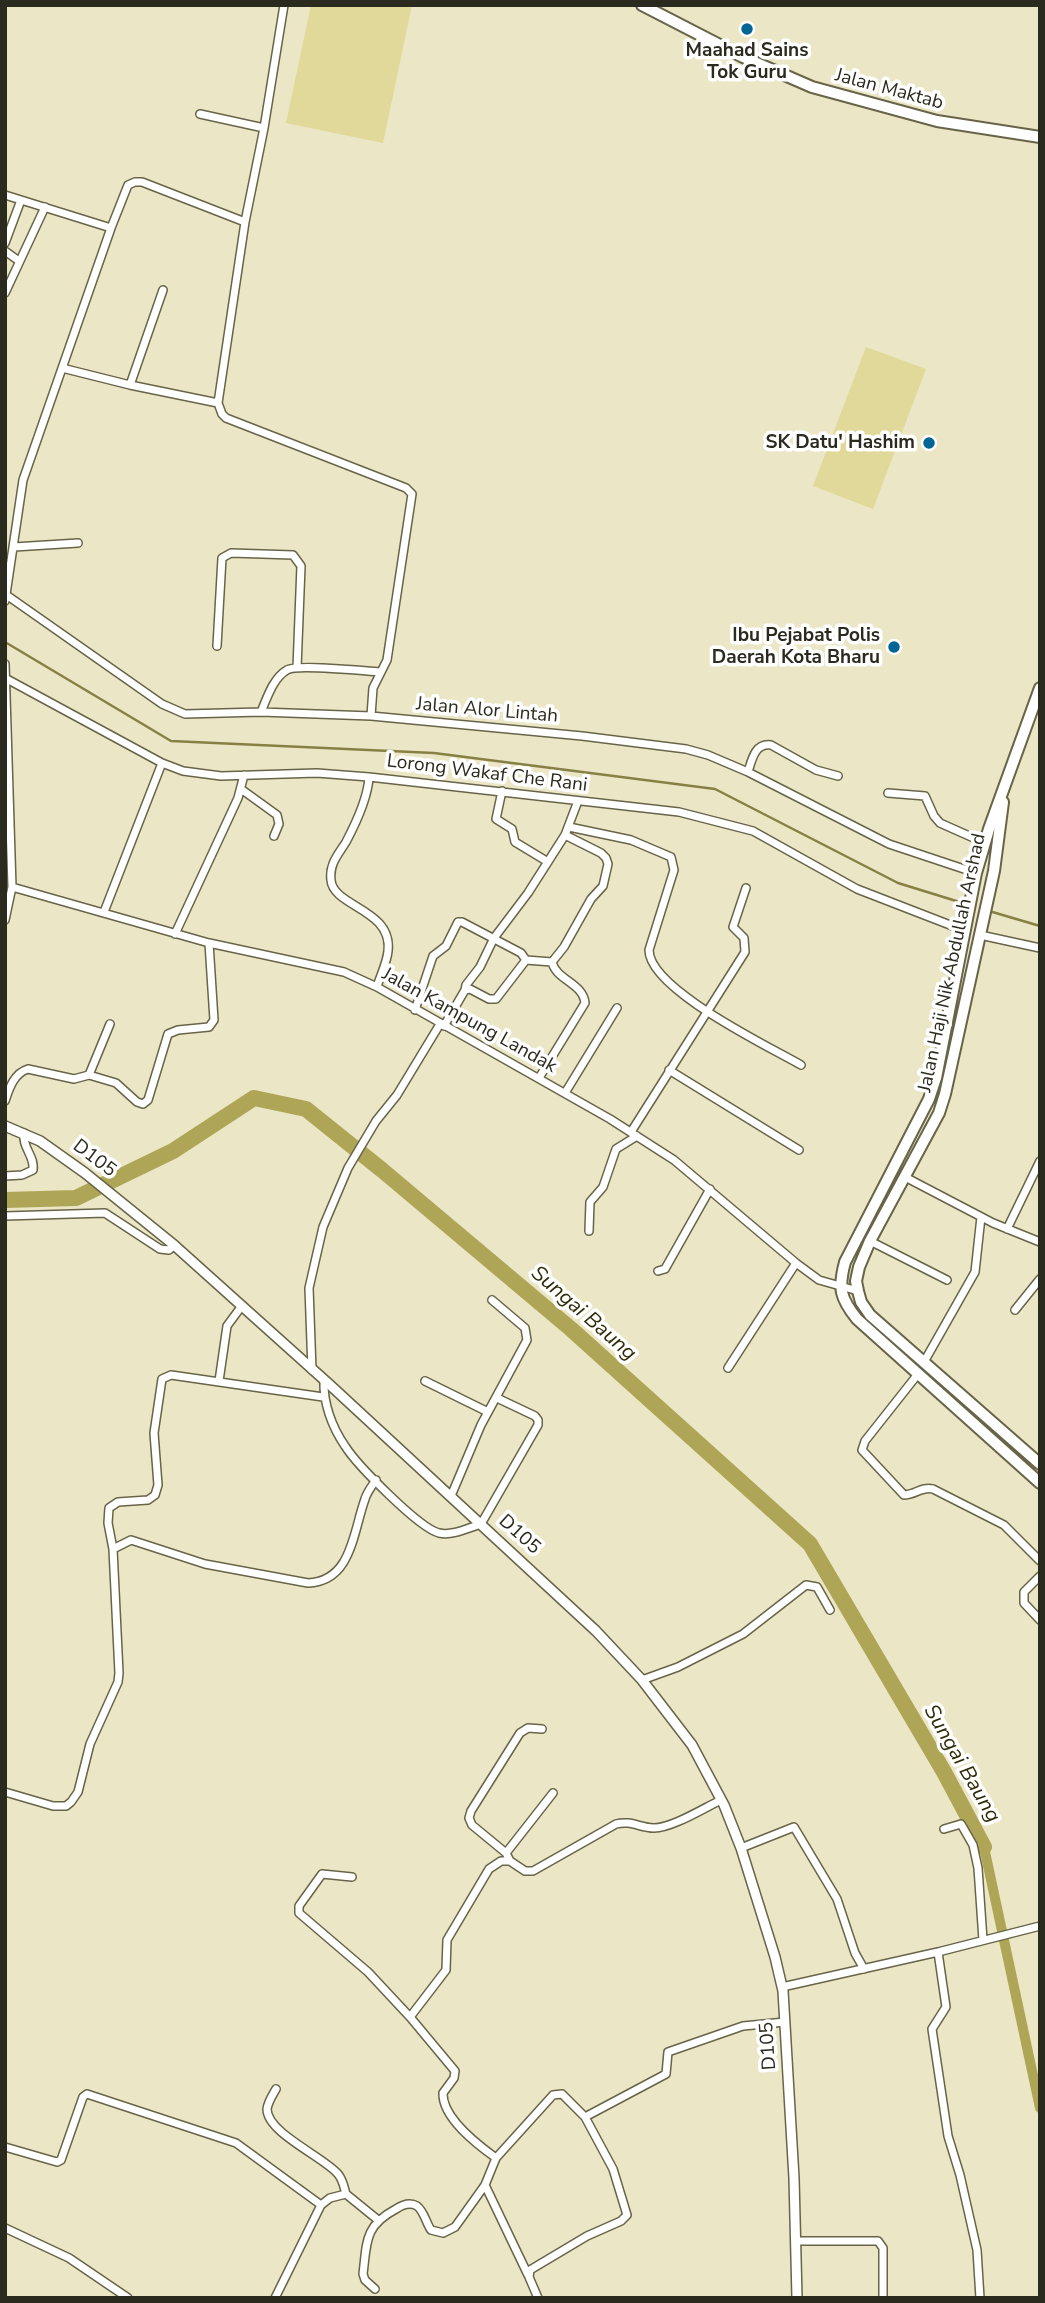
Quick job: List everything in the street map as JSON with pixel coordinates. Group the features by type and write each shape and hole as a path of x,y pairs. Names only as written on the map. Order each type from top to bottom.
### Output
{"main road":[{"name":"Jalan Maktab","path":"642,5 743,57 812,87 937,121 1040,137"},
{"name":"Jalan Maktab","path":"649,5 662,15"},
{"name":"Jalan Haji Nik Abdullah Arshad","path":"840,1287 845,1262 929,1099 936,1078 975,876 1040,688"},
{"name":"Jalan Haji Nik Abdullah Arshad","path":"858,1291 856,1281 859,1267 870,1241 939,1113 945,1094 991,883 1004,789"},
{"path":"840,1287 844,1303 857,1319 1040,1483"},
{"path":"858,1291 861,1302 870,1315 1040,1464"}],"street":[{"path":"284,5 245,222 218,403 226,418 410,491 412,499 387,660 373,688 371,716"},
{"path":"200,114 264,128"},
{"path":"5,601 23,480 128,185 138,181 245,222"},
{"path":"5,195 111,228"},
{"path":"5,243 21,200"},
{"path":"5,293 45,207"},
{"path":"5,251 19,261"},
{"path":"130,385 163,290"},
{"path":"62,368 218,403"},
{"path":"14,547 78,543"},
{"path":"217,646 222,558 230,553 293,555 301,566 298,668"},
{"name":"Jalan Alor Lintah","path":"6,595 162,704 185,714 261,712 371,716 661,745 708,755 748,772 889,844 975,876"},
{"path":"5,664 8,852 12,887 5,919"},
{"path":"261,712 271,689 287,670 298,668 381,671"},
{"name":"Lorong Wakaf Che Rani","path":"6,678 162,763 183,771 221,776 317,773 369,777 679,812 753,831 857,889 964,930"},
{"path":"748,772 754,753 765,744 817,770 838,776"},
{"path":"104,912 162,763"},
{"path":"175,934 241,789 244,775"},
{"path":"369,777 369,790 346,841 333,861 331,882 334,891 384,928 388,951 376,987"},
{"path":"241,789 277,815 279,824 274,836"},
{"path":"502,791 496,819 512,830 514,842 548,862"},
{"path":"888,793 925,796 940,823 985,843"},
{"path":"312,1370 309,1288 323,1227 348,1168 375,1122 397,1095 480,967 494,938 548,862 567,831 578,801"},
{"path":"552,962 564,947 591,899 603,886 608,864 601,853 567,831"},
{"path":"567,831 631,840 671,857 674,872 649,954 671,987 707,1012 801,1065"},
{"name":"Jalan Kampung Landak","path":"12,887 209,943 344,972 376,987 634,1134 674,1160 819,1280 858,1291"},
{"path":"589,1231 590,1202 603,1187 616,1149 634,1134 669,1070 745,952 744,938 733,927 746,888"},
{"path":"415,1010 433,956 446,946 456,923 462,922 494,938 521,953 526,960"},
{"path":"979,935 1040,948"},
{"path":"5,1101 11,1086 22,1071 28,1069 74,1079 89,1076 116,1083 137,1102 143,1104 148,1100 168,1034 178,1030 209,1027 214,1020 209,943"},
{"path":"526,960 552,962"},
{"path":"465,990 470,989 489,999 496,999 526,960"},
{"path":"539,1078 585,1003 582,992 554,969 552,962"},
{"path":"565,1093 617,1009"},
{"path":"89,1076 110,1024"},
{"path":"669,1070 799,1150"},
{"name":"D105","path":"5,1126 40,1141 85,1173 174,1245 324,1380 596,1631 642,1680 692,1745 721,1800 741,1848 782,1987 791,2115 797,2298"},
{"path":"5,1176 22,1175 33,1170 33,1160 25,1147 24,1133"},
{"path":"1007,1229 1040,1161"},
{"path":"905,1177 981,1217 1040,1242"},
{"path":"658,1271 665,1269 710,1189"},
{"path":"5,1216 106,1213 160,1249 169,1250 174,1245"},
{"path":"924,1362 975,1272 981,1217"},
{"path":"870,1241 947,1280"},
{"path":"728,1368 796,1263"},
{"path":"1015,1310 1040,1279"},
{"path":"451,1496 488,1412 527,1340 525,1328 492,1300"},
{"path":"219,1381 228,1326 241,1307"},
{"path":"918,1374 864,1441 863,1450 904,1496 922,1488 933,1489 1004,1525 1040,1561"},
{"path":"5,1792 53,1807 66,1806 75,1797 89,1747 119,1678 113,1549 108,1523 111,1504 148,1500 156,1491 158,1477 154,1433 162,1379 171,1375 323,1397"},
{"path":"324,1380 323,1397 345,1447 404,1510 438,1533 458,1532 481,1524 538,1423 532,1414 497,1398"},
{"path":"425,1381 488,1412"},
{"path":"113,1549 131,1540 205,1564 307,1583 318,1582 329,1578 340,1569 351,1548 365,1497 376,1480"},
{"path":"1040,1576 1024,1592 1024,1603 1040,1620"},
{"path":"642,1680 678,1667 743,1634 806,1585 817,1587 830,1610"},
{"path":"542,1729 528,1728 520,1733 469,1818 472,1825 525,1871 533,1871 616,1824 626,1822 649,1828 663,1827 721,1800"},
{"path":"410,2017 446,1970 447,1940 489,1869 508,1857 553,1793"},
{"path":"944,1829 961,1824 973,1845 978,1868 983,1940"},
{"path":"741,1848 794,1827 837,1899 855,1953 864,1969"},
{"path":"352,1877 322,1874 299,1906 299,1913 368,1972 455,2071 454,2078 443,2093 444,2105 471,2140 496,2158"},
{"path":"782,1987 1040,1926"},
{"path":"938,1952 946,2007 932,2029 948,2136 977,2250 980,2298"},
{"path":"585,2117 666,2074 668,2052 743,2026 785,2022"},
{"path":"276,2090 268,2107 270,2119 291,2141 329,2165 339,2175 346,2194 378,2220"},
{"path":"5,2147 57,2162 61,2160 83,2097 93,2094 236,2143 321,2205"},
{"path":"375,2289 365,2280 363,2274 368,2234 378,2220 399,2207 415,2204 420,2208 429,2229 443,2233 455,2227 485,2185 496,2158 552,2095 562,2094 585,2117 613,2169 627,2215 621,2221 587,2236 532,2269 528,2275"},
{"path":"485,2185 538,2298"},
{"path":"275,2298 321,2205 330,2198 346,2194"},
{"path":"5,2228 69,2258 128,2298"},
{"path":"796,2241 878,2241 883,2248 883,2298"}],"shaded area":[{"path":"311,5 412,5 383,143 286,123"},
{"path":"866,347 926,369 873,509 813,486"}],"waterway":[{"path":"5,642 171,741 434,753 715,789 898,883 966,904"},
{"path":"989,911 1040,926"},
{"name":"Sungai Baung","path":"5,1200 76,1198 173,1151 254,1098 306,1109 571,1329 810,1544 944,1772 984,1847"},
{"path":"984,1847 1040,2108"}],"place":[{"name":"Maahad Sains Tok Guru","path":"747,29"},
{"name":"SK Datu' Hashim","path":"929,443"},
{"name":"Ibu Pejabat Polis Daerah Kota Bharu","path":"894,647"}]}
